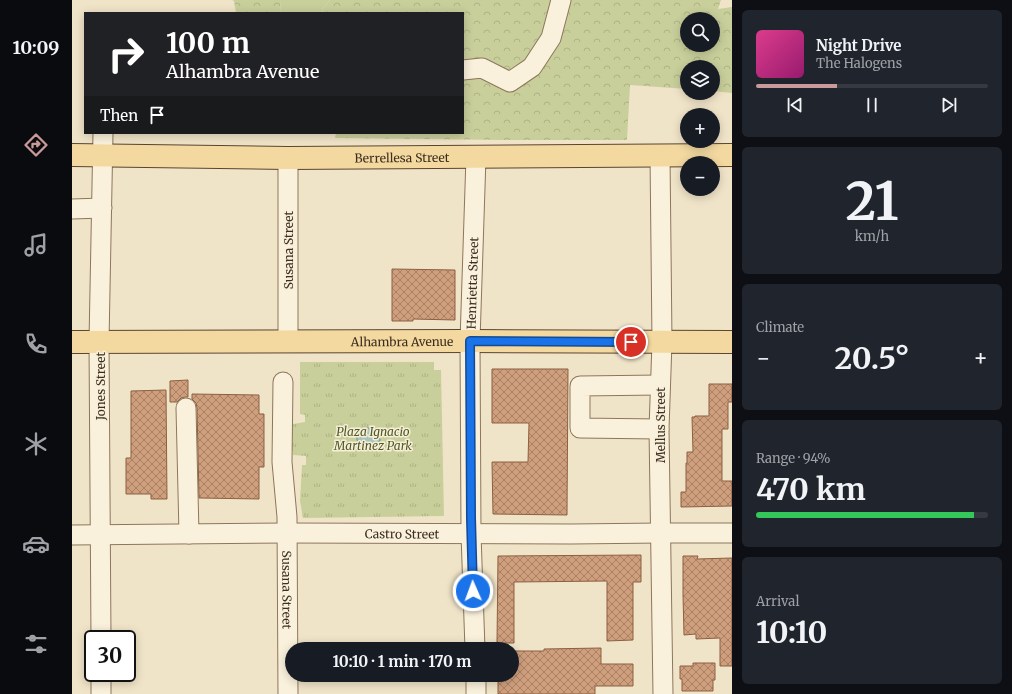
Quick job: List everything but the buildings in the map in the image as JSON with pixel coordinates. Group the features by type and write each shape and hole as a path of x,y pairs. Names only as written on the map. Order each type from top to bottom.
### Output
{"main road":[{"name":"Berrellesa Street","path":"72,155 288,158 732,155"},
{"name":"Alhambra Avenue","path":"72,342 732,342"}],"street":[{"path":"464,70 482,68 510,82 532,67 551,38 561,0"},
{"name":"Jones Street","path":"101,630 99,342 103,134"},
{"name":"Mellus Street","path":"660,155 662,342 660,385 660,533 663,694"},
{"name":"Henrietta Street","path":"475,642 471,534 470,341 476,157"},
{"name":"Susana Street","path":"288,158 288,342"},
{"path":"72,209 102,208"},
{"name":"Susana Street","path":"283,382 282,462 287,517 288,694"},
{"path":"660,385 580,386 580,428 660,429"},
{"path":"186,408 189,534"},
{"name":"Castro Street","path":"72,535 287,533 732,533"},
{"path":"101,682 101,694"},
{"path":"476,682 476,694"}],"green space":[{"path":"232,0 281,0 280,12 236,12 234,1"},
{"path":"281,0 330,0 322,9 323,12 280,12"},
{"path":"330,0 721,0 718,9 732,7 732,93 720,92 720,60 680,60 680,89 630,85 627,140 335,138 336,134 464,134 464,12 323,12 322,9"},
{"name":"Plaza Ignacio Martinez Park","path":"300,362 434,362 434,370 441,370 444,516 303,518 300,501 302,465 306,465 306,456 293,455 293,451 288,451 288,428 293,428 293,424 305,422 305,415 300,414"}],"water":[{"path":"366,428 375,430 380,439 375,448 368,451 360,446 357,440 359,433 362,433 362,431"}],"route":[{"path":"473,591 470,341 631,342"}]}
